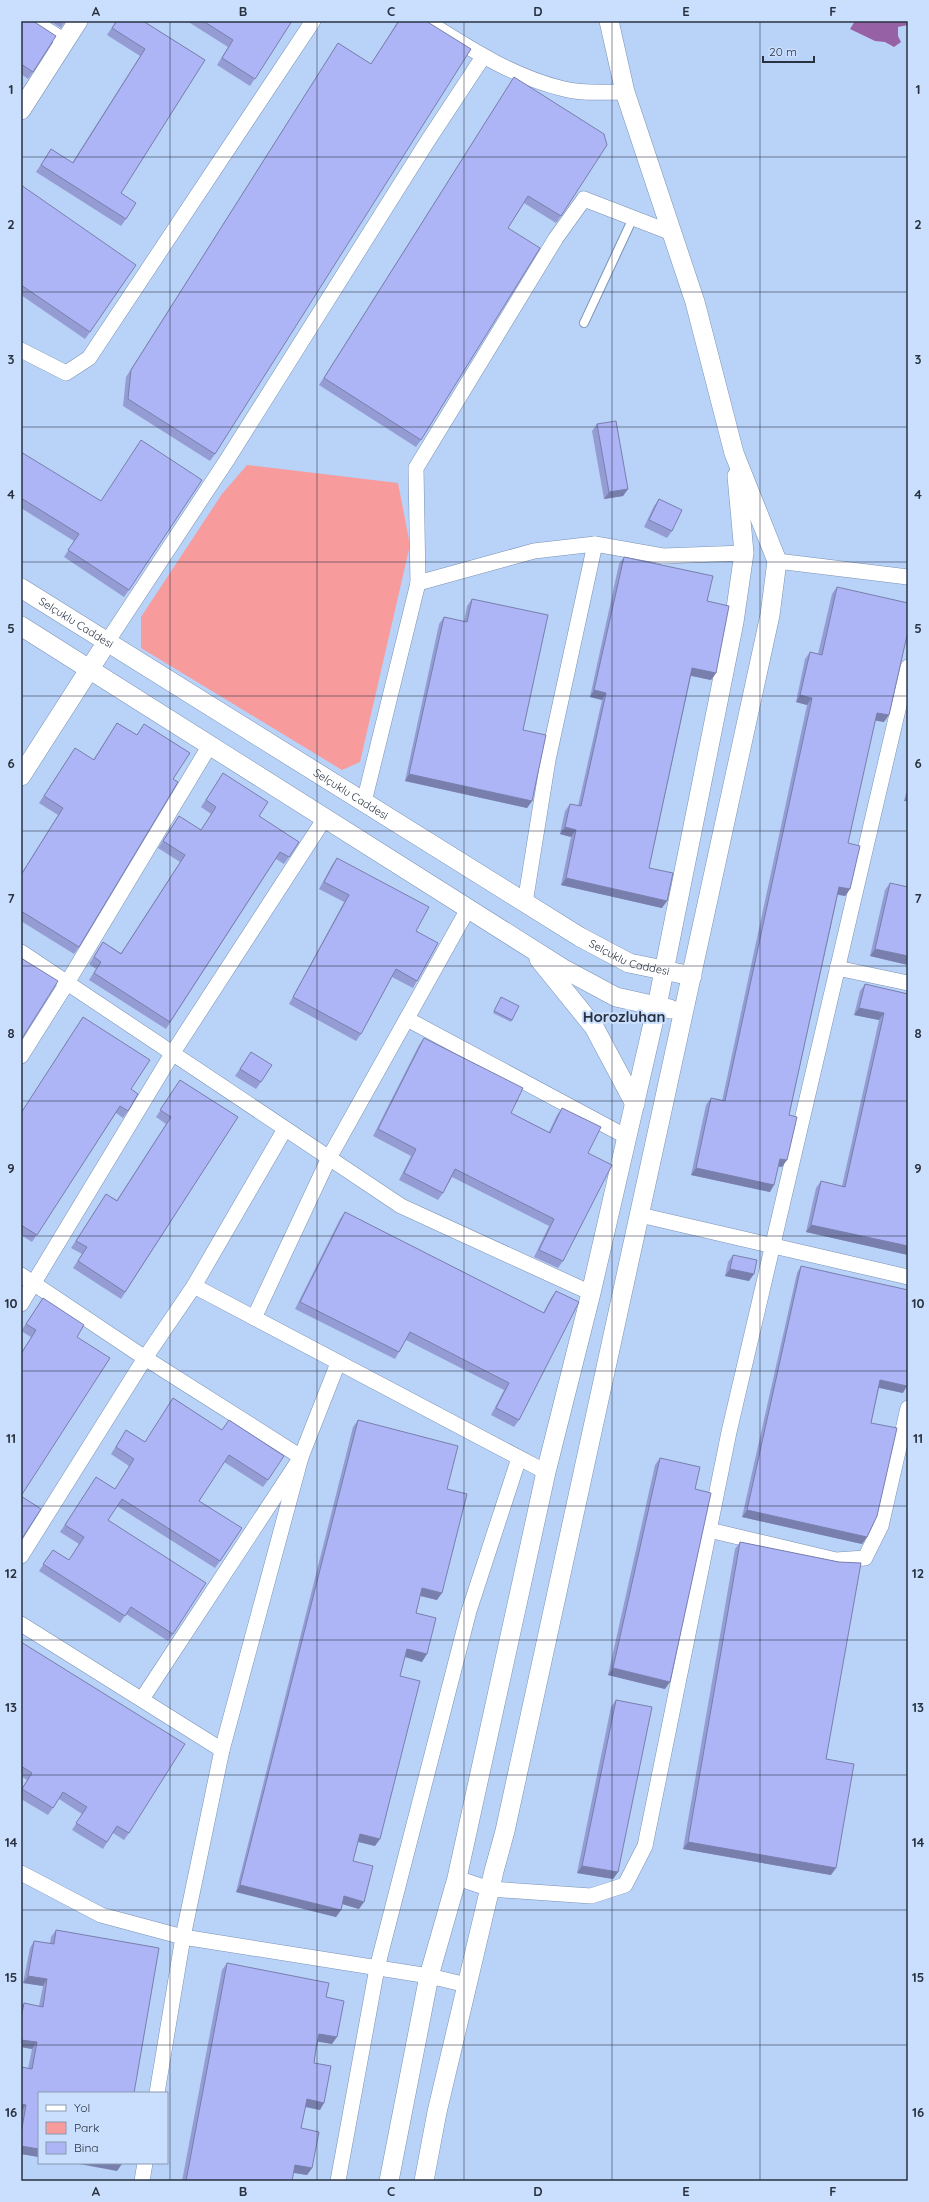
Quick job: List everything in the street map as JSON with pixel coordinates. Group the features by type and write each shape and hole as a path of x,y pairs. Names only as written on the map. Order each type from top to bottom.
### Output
{"street":[{"path":"33,21 65,41"},
{"path":"21,110 78,21"},
{"path":"21,350 66,372 89,358 314,21"},
{"path":"426,21 483,57 537,80 564,89 625,92"},
{"path":"424,2181 437,2112 505,1831 640,1215 770,615 777,561 734,453 695,302 625,92 609,21"},
{"path":"21,776 89,669 227,460 427,142 483,57"},
{"path":"364,802 418,583 416,468 556,238 584,199 672,233"},
{"path":"389,2181 429,1976 457,1878 546,1472 591,1293 657,1006 734,622 744,553 734,453"},
{"path":"418,583 534,551 595,544 663,556 744,553"},
{"path":"525,902 548,760 595,544"},
{"path":"777,561 908,577"},
{"name":"Selçuklu Caddesi","path":"21,588 580,937 629,963 692,976"},
{"path":"21,626 562,968 616,997 684,1012"},
{"path":"457,1878 490,1889 591,1896 625,1884 645,1846 728,1432 908,667"},
{"path":"21,1056 67,983 210,745"},
{"path":"21,1304 172,1054 325,818"},
{"path":"254,1318 329,1158 468,909"},
{"path":"528,946 594,1028 635,1104"},
{"path":"21,952 401,1206 591,1293"},
{"path":"837,968 908,983"},
{"path":"406,1019 627,1138"},
{"path":"21,1556 145,1358 194,1286 285,1129"},
{"path":"640,1215 908,1277"},
{"path":"21,1275 145,1358 301,1457"},
{"path":"194,1286 546,1472"},
{"path":"157,2092 183,1937 222,1750 301,1457 338,1363"},
{"path":"709,1530 836,1560 865,1558 881,1526 908,1408"},
{"path":"142,1699 301,1457"},
{"path":"338,2181 378,1968 469,1611 519,1458"},
{"path":"21,1624 222,1750"},
{"path":"21,1873 101,1915 183,1937 429,1976 467,1985"},
{"path":"142,2181 146,2164"}],"lane":[{"path":"584,323 633,218"}],"green space":[{"path":"247,465 398,483 410,545 360,762 342,770 141,648 141,617 222,494"}],"shaded area":[{"path":"855,21 908,21 908,25 898,27 898,36 901,42 894,47 885,42 875,41 850,29"}],"building":[{"path":"21,21 33,21 56,36 33,72 21,64"},
{"path":"117,21 143,21 205,60 121,193 136,203 126,219 41,165 51,149 73,163 145,49 112,28"},
{"path":"203,21 292,21 255,79 222,58 233,40"},
{"path":"399,21 426,21 471,49 215,454 128,399 131,370 338,43 371,64"},
{"path":"514,77 604,134 607,145 561,216 528,196 508,228 540,248 421,440 324,378"},
{"path":"21,185 136,265 90,332 21,285"},
{"path":"616,421 628,489 609,492 597,424"},
{"path":"141,440 202,480 129,590 68,550 79,534 21,498 21,452 101,501"},
{"path":"659,499 682,510 672,531 649,520"},
{"path":"624,557 713,576 707,601 729,606 716,673 692,668 649,868 673,873 667,901 566,878 576,830 565,827 570,804 581,806 606,693 594,690"},
{"path":"837,587 908,603 908,631 889,715 877,713 848,843 860,846 850,889 839,887 789,1115 797,1117 787,1160 780,1159 774,1185 696,1168 711,1098 725,1101 812,698 800,695 810,652 822,655"},
{"path":"472,599 548,615 523,730 546,735 532,801 409,774 444,617 467,622"},
{"path":"117,723 137,735 144,724 190,753 173,779 178,782 79,947 21,911 21,875 63,808 44,796 75,748 94,760"},
{"path":"223,773 268,802 259,816 299,842 289,857 280,852 170,1022 94,973 101,962 94,957 103,942 121,954 185,855 163,841 179,816 201,830 216,807 206,800"},
{"path":"337,858 429,907 416,931 438,943 417,981 396,969 361,1034 293,997 349,895 324,882"},
{"path":"890,883 908,887 908,956 875,949"},
{"path":"21,958 58,981 21,1040"},
{"path":"865,984 908,994 908,1246 811,1225 821,1181 845,1187 884,1013 859,1008"},
{"path":"501,997 519,1006 512,1020 494,1011"},
{"path":"83,1017 150,1060 131,1089 138,1094 128,1111 120,1106 37,1235 21,1225 21,1113"},
{"path":"424,1038 523,1088 511,1113 550,1133 562,1108 601,1127 588,1153 612,1165 563,1261 539,1250 554,1219 455,1169 443,1193 404,1173 416,1149 378,1129"},
{"path":"251,1052 272,1065 261,1082 240,1069"},
{"path":"180,1080 238,1117 125,1292 78,1261 87,1247 76,1241 106,1194 117,1201 171,1117 160,1110"},
{"path":"345,1212 544,1313 556,1291 579,1302 519,1420 496,1408 509,1383 410,1332 399,1352 300,1302"},
{"path":"733,1255 757,1260 754,1274 730,1269"},
{"path":"801,1266 908,1290 908,1384 907,1386 880,1380 871,1423 897,1428 877,1516 867,1537 747,1510"},
{"path":"43,1298 84,1325 77,1337 110,1358 21,1496 21,1354 36,1330 26,1324"},
{"path":"173,1398 222,1430 229,1420 284,1456 268,1480 229,1455 199,1501 242,1528 220,1561 122,1499 108,1520 206,1583 173,1634 131,1607 125,1616 43,1564 53,1550 69,1560 84,1537 65,1525 96,1477 115,1489 134,1459 116,1447 126,1430 145,1442"},
{"path":"358,1420 458,1446 447,1489 467,1494 442,1593 422,1588 416,1613 436,1618 427,1654 407,1649 400,1676 420,1681 380,1839 360,1834 353,1861 373,1866 364,1902 344,1896 341,1910 240,1885"},
{"path":"660,1458 700,1467 695,1489 711,1493 670,1682 613,1668"},
{"path":"21,1496 41,1509 21,1540"},
{"path":"740,1542 839,1562 861,1563 826,1759 854,1764 836,1868 688,1842"},
{"path":"21,1642 185,1744 129,1833 117,1826 107,1842 76,1823 87,1807 63,1792 53,1808 22,1789 32,1773 21,1766"},
{"path":"616,1700 652,1707 618,1872 582,1866"},
{"path":"56,1930 159,1948 134,2092 38,2092 38,2149 21,2146 21,2134 26,2105 21,2104 21,2067 32,2069 37,2042 21,2040 21,2018 24,2003 43,2007 47,1979 28,1976 34,1941 54,1944"},
{"path":"227,1963 329,1983 326,1997 344,2001 337,2037 319,2034 316,2048 314,2063 331,2066 324,2103 307,2099 301,2128 319,2132 312,2168 295,2165 292,2181 186,2181"}],"district":[{"name":"Horozluhan","path":"624,1017"}]}
